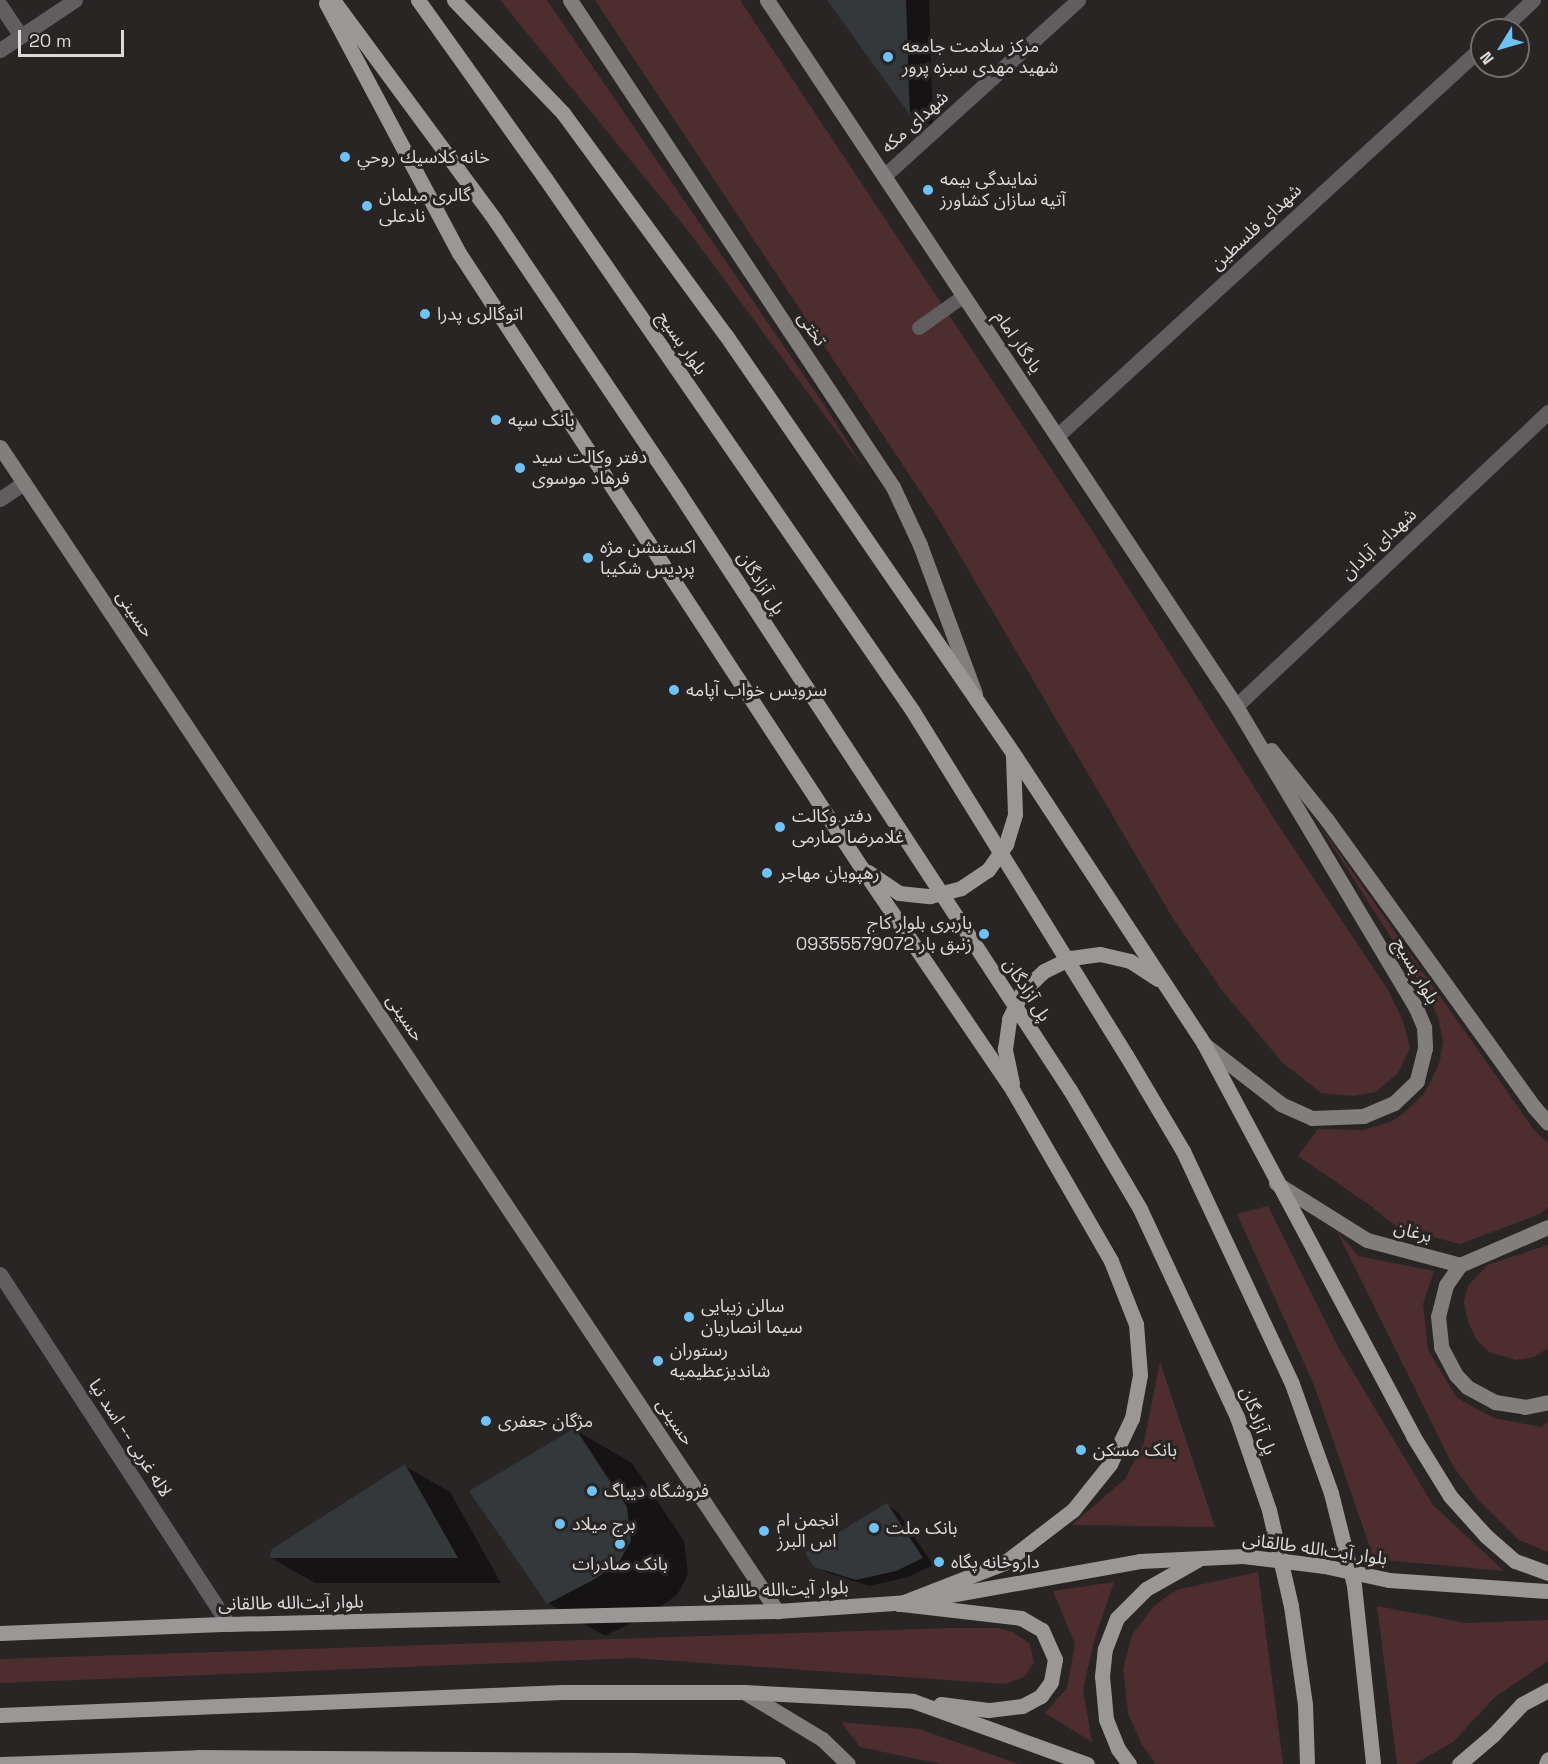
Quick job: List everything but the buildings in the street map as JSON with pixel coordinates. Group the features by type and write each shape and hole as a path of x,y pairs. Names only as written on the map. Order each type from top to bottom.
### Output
{"main road":[{"path":"324,0 459,254 861,867 1013,1091 1111,1261 1136,1324 1140,1375 1132,1418 1110,1464 1073,1510 1004,1563 899,1604"},
{"name":"پل آزادگان","path":"333,0 495,220 678,492 1063,1080 1140,1209 1238,1417 1269,1510 1291,1606 1305,1704 1307,1764"},
{"name":"بلوار بسیج","path":"418,0 545,178 912,710 1126,1054 1183,1151 1292,1384 1331,1493 1354,1586 1373,1764"},
{"path":"454,0 563,113 725,334 1013,753 1204,1044 1413,1436 1450,1496 1486,1536 1515,1561 1548,1573"},
{"path":"861,867 899,893 930,897 961,888 988,870 1006,844 1015,814 1013,753"},
{"path":"1013,1091 1005,1049 1009,1019 1022,992 1044,971 1071,958 1100,954 1110,956 1130,961 1156,976 1176,999"},
{"name":"بلوار آیت‌الله طالقانی","path":"0,1633 228,1624 777,1611 899,1604 1140,1561 1243,1556 1324,1566 1389,1580 1548,1591"},
{"path":"1129,1764 1118,1749 1106,1719 1102,1676 1105,1649 1117,1618 1146,1589 1199,1558"},
{"path":"0,1715 563,1692 744,1692 913,1701 988,1710 1022,1706 1041,1696 1051,1682 1055,1659 1042,1630 1021,1618 899,1604"},
{"path":"1459,1764 1493,1735 1522,1704 1548,1690"},
{"path":"913,1701 1087,1764"},
{"path":"1,1764 198,1757 664,1760 778,1764"},
{"path":"1546,1764 1548,1759"}],"street":[{"path":"0,50 75,0"},
{"name":"تختی","path":"570,0 893,487 920,545 979,703"},
{"name":"یادگار امام","path":"767,0 1236,706"},
{"name":"شهدای مکه","path":"884,176 1078,0"},
{"path":"1514,18 1533,0"},
{"path":"0,5 21,36"},
{"name":"شهدای فلسطین","path":"1057,436 1470,58"},
{"name":"شهدای آبادان","path":"1236,706 1548,412"},
{"name":"حسینی","path":"0,447 777,1611"},
{"path":"0,499 24,483"},
{"path":"1236,706 1327,820 1548,1123"},
{"name":"بلوار بسیج","path":"1204,1044 1281,1104 1312,1118 1364,1116 1394,1103 1417,1081 1425,1048 1424,1027 1416,1008 1236,706"},
{"name":"برغان","path":"1276,1182 1367,1240 1460,1265"},
{"path":"1548,1227 1460,1265 1446,1285 1438,1316 1441,1347 1456,1375 1467,1387 1495,1402 1525,1407 1548,1402"},
{"name":"لاله غربی -- اسد نیا","path":"0,1274 228,1624"},
{"path":"744,1692 822,1739 848,1764"}],"lane":[{"path":"919,328 964,296"}],"shaded area":[{"path":"500,0 547,0 831,415 865,470 689,232"},
{"path":"595,0 740,0 1093,532 1273,817 1388,990 1403,1021 1410,1048 1398,1073 1376,1092 1353,1096 1321,1093 1282,1062 1221,989 1172,917 938,518"},
{"path":"1316,820 1535,1131 1548,1143 1548,1207 1540,1214 1460,1244 1398,1228 1371,1206 1298,1156 1318,1129 1364,1130 1392,1121 1404,1113 1423,1095 1432,1079 1440,1061 1443,1041 1438,1017 1427,994"},
{"path":"1268,1206 1338,1347 1433,1505 1504,1571 1374,1559 1314,1385 1237,1214"},
{"path":"1337,1231 1358,1256 1434,1271 1423,1304 1428,1350 1457,1398 1494,1418 1541,1427 1548,1422 1548,1552 1519,1540 1479,1501 1453,1466"},
{"path":"1548,1245 1548,1348 1534,1357 1516,1360 1489,1352 1477,1340 1468,1322 1464,1301 1468,1286 1487,1265"},
{"path":"1160,1362 1215,1527 1072,1525 1125,1479 1144,1442"},
{"path":"1258,1572 1283,1764 1156,1764 1141,1743 1128,1713 1123,1669 1132,1635 1154,1606 1176,1590"},
{"path":"1114,1582 1094,1641 1083,1690 1092,1742 1045,1713 1067,1688 1075,1644 1053,1591"},
{"path":"1377,1606 1466,1623 1548,1620 1548,1661 1495,1697 1453,1742 1415,1764 1397,1764"},
{"path":"998,1628 1013,1632 1030,1644 1034,1663 1024,1677 1005,1684 633,1658 0,1683 0,1659"},
{"path":"841,1722 919,1729 1019,1764 941,1764 860,1747"}],"place":[{"name":"مرکز سلامت جامعه شهید مهدی سبزه پرور","path":"888,57"},
{"name":"خانه كلاسيك روحي","path":"345,157"},
{"name":"نمایندگی بیمه آتیه سازان کشاورز","path":"928,190"},
{"name":"گالری مبلمان نادعلی","path":"367,206"},
{"name":"اتوگالری پدرا","path":"425,314"},
{"name":"بانک سپه","path":"496,420"},
{"name":"دفتر وکالت سید فرهاد موسوی","path":"520,468"},
{"name":"اکستنشن مژه پردیس شکیبا","path":"588,558"},
{"name":"سرویس خواب آپامه","path":"674,690"},
{"name":"دفتر وکالت غلامرضا صارمی","path":"780,827"},
{"name":"رهپویان مهاجر","path":"767,873"},
{"name":"باربری بلوار کاج زنبق بار 09355579072","path":"984,934"},
{"name":"سالن زیبایی سیما انصاریان","path":"689,1317"},
{"name":"رستوران شاندیزعظیمیه","path":"658,1361"},
{"name":"مژگان جعفری","path":"486,1421"},
{"name":"بانک مسکن","path":"1081,1450"},
{"name":"فروشگاه دیباگ","path":"592,1491"},
{"name":"برج میلاد","path":"560,1524"},
{"name":"بانک ملت","path":"874,1528"},
{"name":"انجمن ام اس البرز","path":"764,1531"},
{"name":"بانک صادرات","path":"620,1544"},
{"name":"داروخانه پگاه","path":"939,1562"}]}
